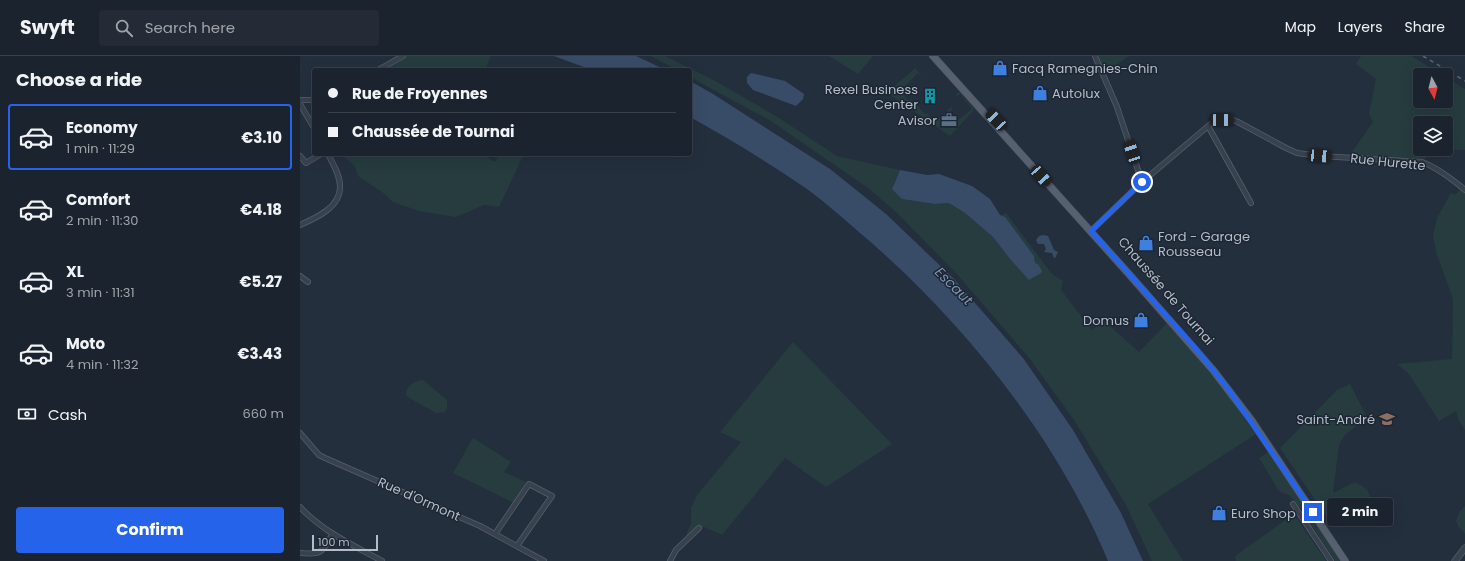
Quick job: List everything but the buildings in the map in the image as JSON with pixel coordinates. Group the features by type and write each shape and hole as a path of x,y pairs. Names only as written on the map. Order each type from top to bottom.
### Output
{"main road":[{"name":"Chaussée de Tournai","path":"933,56 1200,348 1233,388 1350,561"},
{"name":"Chaussée de Tournai","path":"939,56 1197,350 1252,421 1345,561"}],"street":[{"path":"382,68 403,56"},
{"path":"1094,56 1117,107 1142,182"},
{"path":"300,100 312,100"},
{"path":"300,104 312,125"},
{"name":"Rue Hurette","path":"1092,229 1142,182 1213,122 1231,119 1297,153 1320,156 1422,162 1440,171 1465,190"},
{"path":"1208,126 1251,203"},
{"path":"300,156 306,163 318,156"},
{"path":"300,225 332,206 338,197 340,187 338,174 329,156"},
{"path":"300,276 308,282"},
{"name":"Rue d'Ormont","path":"300,433 319,455 425,501 495,534 544,561"},
{"path":"495,534 530,484 552,496 516,546"},
{"path":"1294,504 1331,561"},
{"path":"300,507 313,520 332,534 382,561"},
{"path":"670,561 676,550 699,528"},
{"path":"300,553 314,554 323,550 332,534"},
{"path":"1455,561 1465,548"}],"green space":[{"path":"405,56 491,56 486,68 376,68 392,59 394,62"},
{"path":"651,56 665,56 689,68 673,68"},
{"path":"829,56 873,56 858,74"},
{"path":"1098,56 1129,56 1105,73"},
{"path":"1361,56 1411,56 1431,68 1413,68 1413,108 1453,108 1453,81 1465,89 1465,150 1453,149 1453,116 1413,116 1413,156 1427,156 1424,161 1350,155 1373,122 1369,114 1376,79 1356,64"},
{"path":"915,68 924,79 918,73 900,91 908,100 911,99 925,114 927,113 935,122 951,107 953,109 943,118 951,126 972,109 960,94 957,96 956,94 959,92 973,108 974,110 950,136 887,93"},
{"path":"692,70 776,116 837,156 900,170 893,185 902,199 935,204 949,203 965,213 993,237 1010,259 1035,263 1034,256 1001,215 1006,213 1052,274 1063,281 1061,290 1092,330 1104,321 1139,352 1168,322 1226,392 1256,434 1148,504 1183,561 1152,561 1126,505 1074,420 1030,359 957,274 897,213 868,188 771,121 692,78"},
{"path":"342,156 484,156 495,162 498,156 523,156 499,207 484,205 456,217 419,211 393,202 382,192 358,176 355,166"},
{"path":"1461,189 1465,193 1465,430 1459,421 1456,411 1439,421 1409,374 1397,364 1452,359 1453,299 1436,252 1433,235 1437,218 1451,193 1455,195"},
{"path":"793,342 892,444 826,487 785,458 722,535 704,527 690,540 685,538 691,523 691,508 697,495 741,442 720,432"},
{"path":"423,380 447,400 447,408 445,412 436,413 406,396 410,385"},
{"path":"1350,384 1367,417 1345,435 1339,445 1333,493 1355,482 1367,489 1370,496 1358,516 1326,516 1280,448 1337,390"},
{"path":"473,438 511,462 504,472 526,482 514,503 453,473"},
{"path":"1268,452 1340,561 1335,561 1302,510 1289,495 1279,491 1259,458"},
{"path":"1465,506 1465,534 1458,526 1456,520 1460,511"},
{"path":"1294,514 1326,561 1236,561 1235,556"}],"water":[{"path":"554,56 636,56 662,68 587,68"},
{"path":"751,73 785,81 804,94 803,99 796,106 753,90 747,83 747,77"},
{"name":"Escaut","path":"692,82 830,169 886,214 954,279 1023,358 1073,430 1121,513 1143,561 1108,561 1088,516 1038,431 1009,390 977,351 910,278 874,245 807,189 692,118"},
{"path":"900,170 927,175 939,174 972,186 990,199 1000,215 1005,217 1034,256 1035,263 1038,264 1042,271 1041,273 1029,280 993,237 965,213 949,203 935,204 902,199 892,189"},
{"path":"1039,236 1048,236 1054,250 1058,252 1055,258 1052,253 1044,252 1046,249 1044,244 1038,244 1036,240"}],"railway":[{"path":"1423,56 1465,81"}],"place":[{"name":"Facq Ramegnies-Chin","path":"1000,68"},
{"name":"Autolux","path":"1040,93"},
{"name":"Rexel Business Center","path":"930,96"},
{"name":"Avisor","path":"949,120"},
{"name":"Ford - Garage Rousseau","path":"1146,243"},
{"name":"Domus","path":"1141,320"},
{"name":"Saint-André","path":"1387,419"},
{"name":"Euro Shop","path":"1219,513"}],"route":[{"path":"1142,182 1091,231 1197,350 1241,405 1313,512"}]}
